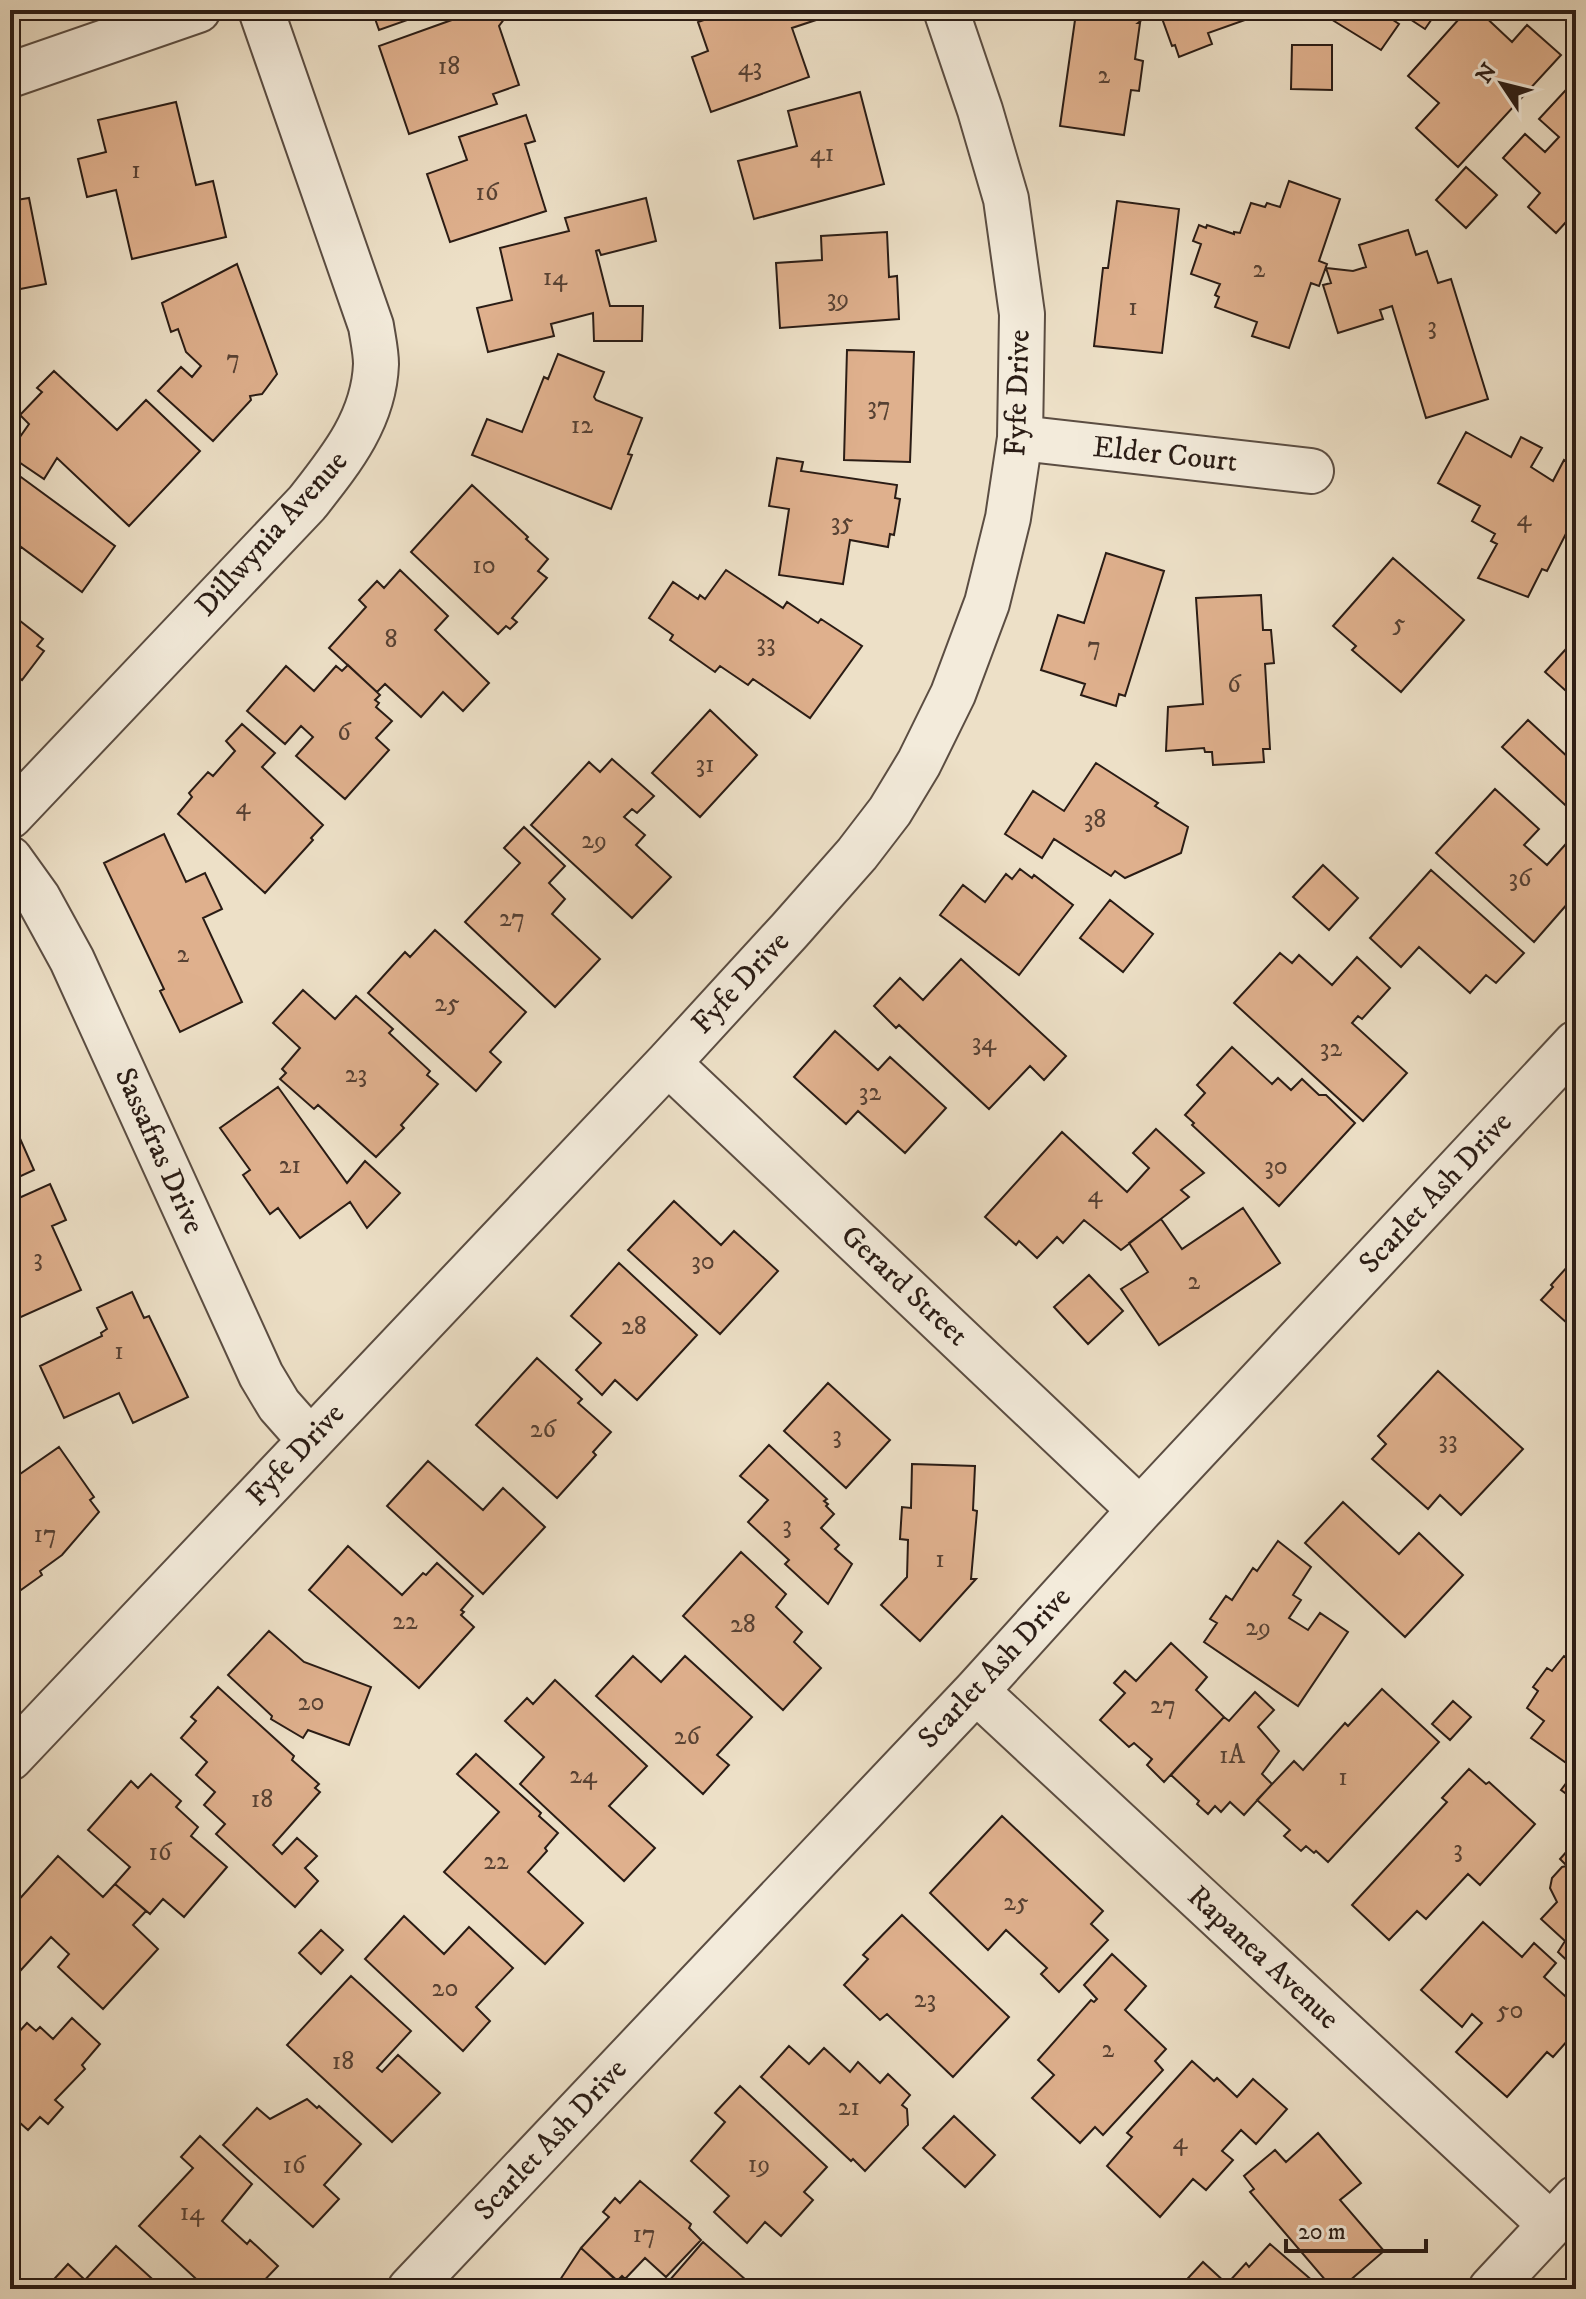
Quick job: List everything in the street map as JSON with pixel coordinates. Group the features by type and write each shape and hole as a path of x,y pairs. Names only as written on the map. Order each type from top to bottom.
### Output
{"street":[{"path":"10,75 198,10"},
{"name":"Dillwynia Avenue","path":"10,816 307,503 350,448 371,402 376,363 371,326 261,10"},
{"name":"Fyfe Drive","path":"10,1758 668,1063 857,854 890,811 919,763 953,694 987,603 1008,518 1020,438 1022,314 1006,199 946,10"},
{"name":"Elder Court","path":"1020,438 1311,471"},
{"name":"Sassafras Drive","path":"10,859 38,898 72,960 261,1375 279,1405 310,1440"},
{"name":"Scarlet Ash Drive","path":"410,2289 976,1691 1140,1510 1576,1043"},
{"name":"Gerard Street","path":"668,1063 1140,1510"},
{"name":"Rapanea Avenue","path":"976,1691 1563,2212"},
{"path":"1491,2289 1563,2212"}],"building":[{"path":"372,10 417,10 414,11 416,17 379,30"},
{"path":"458,10 511,10 499,26 519,85 493,94 497,104 409,134 379,46 460,17"},
{"path":"733,10 813,10 816,20 792,28 809,77 711,112 692,57 708,51 698,22"},
{"path":"1110,10 1146,10 1149,14 1138,23 1135,59 1143,61 1139,91 1131,90 1124,135 1060,126 1076,13 1117,19"},
{"path":"1159,10 1273,10 1208,33 1212,44 1179,57"},
{"path":"1323,10 1378,10 1399,24 1381,50 1321,13"},
{"path":"1396,10 1438,10 1425,29"},
{"path":"1467,10 1478,10 1512,42 1527,25 1561,55 1458,167 1416,128 1439,103 1408,76"},
{"path":"1292,45 1332,45 1332,90 1291,89"},
{"path":"1576,79 1576,211 1556,233 1528,207 1540,193 1503,158 1525,134 1545,152 1559,137 1539,119"},
{"path":"860,92 884,184 754,219 738,161 797,146 788,111"},
{"path":"176,102 196,185 213,181 226,237 132,259 116,190 87,197 78,159 106,152 98,120"},
{"path":"526,115 535,141 525,144 546,211 450,242 427,174 467,160 459,137"},
{"path":"1466,167 1497,195 1466,228 1436,200"},
{"path":"1289,181 1340,199 1319,261 1327,264 1319,286 1311,283 1289,348 1252,336 1257,322 1215,307 1219,297 1215,295 1220,284 1191,274 1201,244 1193,241 1199,225 1240,233 1251,203 1280,207"},
{"path":"29,198 46,284 10,291 10,201"},
{"path":"646,198 656,241 601,255 599,250 596,251 610,306 643,306 642,341 594,341 593,313 551,324 554,336 488,352 477,308 512,300 500,248 569,231 565,218"},
{"path":"1117,201 1179,209 1162,353 1094,346 1103,268 1108,268"},
{"path":"1408,230 1416,255 1427,251 1438,283 1451,279 1488,399 1426,418 1392,306 1380,310 1383,319 1338,333 1323,285 1331,283 1326,268 1353,271 1366,267 1359,245"},
{"path":"887,232 889,277 897,276 899,319 780,328 776,263 822,260 821,236"},
{"path":"237,264 277,374 262,394 250,396 251,400 213,441 158,391 181,367 192,377 201,366 186,352 178,329 171,332 162,303"},
{"path":"847,350 914,352 910,462 844,460"},
{"path":"558,354 604,372 594,397 596,400 642,418 628,454 632,455 611,509 472,455 487,419 522,432 544,377 548,379"},
{"path":"54,371 117,430 146,400 200,451 129,526 57,458 44,479 10,456 10,451 29,424 20,415 42,392 37,388"},
{"path":"1466,432 1511,457 1521,437 1542,448 1531,467 1553,481 1564,460 1576,467 1576,514 1547,571 1542,569 1528,597 1478,578 1497,544 1491,541 1495,534 1472,521 1480,506 1438,483"},
{"path":"777,458 803,462 801,471 897,485 895,498 900,499 894,535 890,534 888,547 850,540 843,584 779,575 789,509 769,506"},
{"path":"10,469 115,546 82,592 21,547 10,562"},
{"path":"472,485 548,559 538,571 547,578 512,618 517,622 510,629 506,626 498,634 411,552"},
{"path":"1106,553 1164,571 1125,696 1119,694 1116,706 1081,695 1085,684 1041,670 1058,615 1084,623"},
{"path":"1393,558 1464,620 1401,692 1352,650 1356,646 1333,626"},
{"path":"400,570 448,616 435,630 489,683 463,711 443,692 421,717 385,684 377,692 329,648 366,607 359,600 377,581 384,588"},
{"path":"726,570 783,608 787,602 818,623 821,619 862,646 810,718 753,679 748,685 720,666 715,672 670,640 673,635 649,618 673,582 698,599 700,595 705,599"},
{"path":"1261,595 1263,630 1271,630 1274,663 1265,664 1270,749 1263,749 1264,762 1213,765 1212,752 1205,752 1204,748 1166,751 1168,707 1203,704 1196,598"},
{"path":"10,613 43,639 37,646 44,651 22,680 10,671"},
{"path":"1566,649 1576,658 1576,700 1545,672"},
{"path":"348,665 380,695 375,700 379,703 376,707 392,721 376,738 389,750 345,799 296,756 313,737 301,726 285,744 247,711 286,666 314,691 336,666 342,671"},
{"path":"710,710 757,755 700,817 652,773"},
{"path":"1528,720 1571,760 1576,754 1576,815 1502,747"},
{"path":"242,724 275,753 262,767 323,825 265,893 178,814 192,797 189,793 208,772 213,776 235,751 226,741"},
{"path":"612,759 654,796 637,813 632,809 624,817 645,835 636,845 671,877 632,918 531,825 589,762 600,772"},
{"path":"1096,763 1158,803 1155,806 1188,827 1181,853 1125,878 1115,871 1111,876 1054,839 1042,858 1005,834 1033,791 1064,811"},
{"path":"1495,789 1539,829 1524,845 1547,865 1573,836 1576,839 1576,894 1534,942 1436,853"},
{"path":"524,827 565,866 549,883 565,899 552,914 600,959 555,1007 465,922 520,863 504,848"},
{"path":"164,834 186,882 205,873 222,909 203,918 242,1002 180,1032 160,991 164,989 104,863"},
{"path":"1323,865 1358,898 1329,930 1293,897"},
{"path":"1020,869 1032,878 1034,875 1073,905 1019,975 940,915 963,885 985,902 1006,874 1012,879"},
{"path":"1431,870 1524,953 1496,983 1486,975 1470,993 1419,947 1401,967 1370,938"},
{"path":"1110,900 1153,934 1123,972 1080,938"},
{"path":"435,930 526,1012 490,1052 501,1062 476,1091 368,993 405,952 410,957"},
{"path":"1280,953 1292,963 1299,955 1332,985 1357,957 1390,988 1362,1019 1358,1016 1352,1023 1407,1073 1363,1121 1234,1003"},
{"path":"961,959 1066,1056 1044,1080 1030,1066 989,1109 899,1025 896,1028 874,1006 900,978 923,1000"},
{"path":"303,990 335,1019 356,996 393,1029 389,1033 430,1071 427,1075 438,1084 401,1125 404,1128 376,1157 318,1105 314,1109 280,1079 286,1073 282,1069 300,1048 273,1023"},
{"path":"835,1031 878,1070 890,1057 946,1108 905,1153 858,1111 846,1124 794,1077"},
{"path":"1232,1047 1272,1084 1278,1078 1291,1090 1302,1079 1319,1095 1326,1095 1355,1123 1279,1206 1185,1115 1205,1093 1197,1085"},
{"path":"278,1087 347,1183 365,1161 400,1193 367,1228 350,1202 300,1238 278,1208 270,1214 243,1175 250,1170 220,1128"},
{"path":"10,1116 34,1170 10,1181"},
{"path":"1156,1129 1204,1173 1181,1190 1189,1197 1121,1250 1084,1220 1063,1243 1057,1237 1037,1258 1019,1241 1016,1245 985,1217 1062,1132 1127,1192 1149,1168 1133,1153"},
{"path":"50,1184 66,1220 52,1226 81,1290 12,1321 10,1202"},
{"path":"674,1201 721,1245 734,1231 778,1271 720,1334 628,1250"},
{"path":"1243,1208 1280,1263 1159,1345 1121,1289 1148,1272 1129,1243 1161,1219 1182,1249"},
{"path":"1576,1257 1576,1331 1541,1300"},
{"path":"619,1263 697,1335 637,1400 615,1380 602,1395 576,1370 601,1343 571,1316"},
{"path":"1089,1275 1123,1311 1088,1344 1054,1307"},
{"path":"132,1292 144,1318 149,1316 188,1397 133,1423 119,1393 64,1418 40,1366 102,1336 101,1333 107,1329 97,1308"},
{"path":"537,1358 582,1399 578,1403 611,1432 593,1452 596,1455 557,1498 476,1425"},
{"path":"1438,1371 1523,1449 1461,1515 1440,1495 1428,1509 1372,1459 1386,1444 1378,1436"},
{"path":"828,1383 890,1440 846,1488 784,1431"},
{"path":"769,1445 827,1499 824,1501 828,1504 826,1506 834,1514 821,1528 839,1545 835,1549 852,1564 828,1604 785,1564 789,1560 748,1522 768,1500 740,1476"},
{"path":"59,1447 94,1497 90,1500 99,1512 62,1555 40,1571 42,1575 11,1597 10,1481"},
{"path":"428,1461 483,1510 503,1488 545,1527 483,1594 387,1506"},
{"path":"912,1464 975,1466 973,1510 977,1511 971,1579 976,1579 920,1641 881,1605 907,1577 908,1540 900,1539 902,1507 911,1508"},
{"path":"1343,1502 1399,1554 1419,1533 1463,1575 1405,1637 1305,1543"},
{"path":"1278,1541 1311,1567 1293,1595 1301,1600 1289,1618 1308,1630 1320,1613 1348,1632 1298,1706 1204,1642 1217,1623 1210,1619 1226,1596 1232,1600 1253,1568 1257,1571"},
{"path":"348,1546 402,1595 437,1563 473,1596 461,1610 464,1612 461,1615 474,1627 419,1688 309,1590"},
{"path":"741,1552 786,1594 776,1607 802,1632 794,1642 821,1668 783,1710 683,1616"},
{"path":"269,1631 304,1662 371,1687 349,1745 308,1730 303,1738 271,1719 272,1716 228,1675"},
{"path":"1171,1643 1207,1677 1196,1690 1224,1717 1164,1782 1147,1765 1152,1759 1134,1743 1129,1747 1100,1720 1125,1693 1114,1683 1125,1671 1136,1681"},
{"path":"633,1656 661,1682 685,1656 752,1717 717,1755 729,1765 703,1794 596,1696"},
{"path":"1564,1656 1576,1664 1576,1770 1531,1738 1544,1721 1527,1708 1538,1691 1533,1687 1547,1668 1552,1671"},
{"path":"555,1680 647,1766 609,1806 655,1848 624,1881 520,1784 544,1757 505,1721 527,1698 533,1704"},
{"path":"218,1687 294,1756 292,1760 319,1784 315,1788 320,1792 273,1845 282,1854 297,1838 317,1856 305,1868 318,1881 295,1907 216,1834 225,1824 204,1805 215,1792 196,1775 207,1762 181,1738 196,1721 191,1717"},
{"path":"1382,1689 1439,1742 1328,1862 1306,1846 1301,1851 1284,1836 1290,1830 1257,1800 1294,1761 1303,1770 1345,1723 1348,1726"},
{"path":"1255,1692 1274,1710 1258,1727 1279,1751 1262,1774 1272,1784 1244,1815 1230,1802 1221,1812 1215,1806 1208,1814 1197,1804 1199,1801 1171,1775 1224,1717 1229,1721"},
{"path":"1453,1701 1471,1717 1450,1740 1432,1724"},
{"path":"476,1754 541,1813 539,1816 558,1833 528,1872 583,1923 545,1964 444,1872 499,1812 457,1774"},
{"path":"1469,1769 1486,1784 1489,1782 1535,1824 1480,1885 1468,1874 1426,1919 1417,1911 1389,1940 1352,1905 1447,1802 1442,1798"},
{"path":"1576,1770 1576,1801 1561,1790"},
{"path":"151,1774 181,1801 176,1807 198,1827 191,1836 227,1867 184,1917 163,1899 150,1914 115,1884 130,1867 88,1830 131,1781 138,1788"},
{"path":"1002,1816 1103,1911 1091,1924 1108,1940 1059,1992 1041,1974 1047,1968 1006,1930 988,1950 930,1893"},
{"path":"1576,1841 1576,1969 1558,1952 1565,1941 1541,1919 1557,1902 1550,1888 1552,1878 1567,1866 1560,1859"},
{"path":"58,1856 103,1897 115,1884 146,1911 133,1925 158,1949 103,2009 58,1967 69,1954 51,1937 21,1970 10,1960 10,1916 18,1907 15,1904"},
{"path":"902,1915 1009,2017 953,2077 887,2014 880,2020 844,1985 868,1959 863,1955"},
{"path":"404,1916 444,1954 469,1927 513,1968 476,2007 490,2021 463,2051 365,1959"},
{"path":"1483,1922 1522,1957 1534,1943 1556,1963 1544,1977 1576,2006 1576,2031 1553,2057 1547,2052 1507,2097 1456,2052 1482,2023 1472,2014 1462,2027 1421,1990"},
{"path":"321,1930 343,1950 321,1974 299,1953"},
{"path":"1112,1954 1146,1986 1125,2010 1166,2049 1155,2061 1163,2070 1103,2135 1095,2127 1080,2143 1032,2098 1054,2075 1038,2060 1091,2000 1094,2002 1097,1999 1084,1985"},
{"path":"351,1976 411,2031 377,2068 382,2072 398,2055 440,2093 392,2142 287,2045"},
{"path":"72,2018 100,2044 82,2065 85,2069 55,2100 63,2107 48,2124 40,2117 28,2130 10,2114 10,2027 17,2034 27,2023 36,2031 40,2027 53,2039"},
{"path":"789,2046 809,2064 824,2048 850,2072 858,2062 880,2083 888,2074 910,2095 902,2105 907,2109 908,2125 865,2171 761,2077"},
{"path":"1192,2061 1237,2097 1253,2079 1287,2109 1256,2144 1241,2130 1222,2151 1233,2160 1206,2190 1193,2179 1160,2217 1107,2166 1132,2137 1127,2133"},
{"path":"740,2086 827,2167 804,2192 813,2200 781,2236 765,2222 747,2243 714,2212 729,2196 691,2161 725,2122 715,2113"},
{"path":"307,2099 361,2144 324,2185 339,2199 313,2227 223,2145 257,2108 270,2119"},
{"path":"954,2116 995,2155 965,2187 923,2148"},
{"path":"1318,2133 1361,2183 1340,2200 1384,2251 1340,2289 1333,2289 1250,2192 1254,2189 1244,2176 1275,2150 1286,2162"},
{"path":"200,2136 252,2184 222,2221 247,2244 250,2240 278,2266 256,2289 207,2289 139,2226 193,2168 181,2157"},
{"path":"640,2181 691,2224 689,2228 701,2240 666,2277 645,2258 625,2279 622,2276 617,2281 581,2248 609,2217 603,2212 615,2198 620,2203"},
{"path":"703,2242 755,2288 662,2289"},
{"path":"1270,2244 1322,2289 1178,2289 1203,2262 1227,2284 1246,2263 1249,2267"},
{"path":"116,2246 160,2286 157,2289 45,2289 68,2264 85,2280"},
{"path":"581,2248 621,2284 618,2289 549,2289 552,2284 556,2286"}]}
